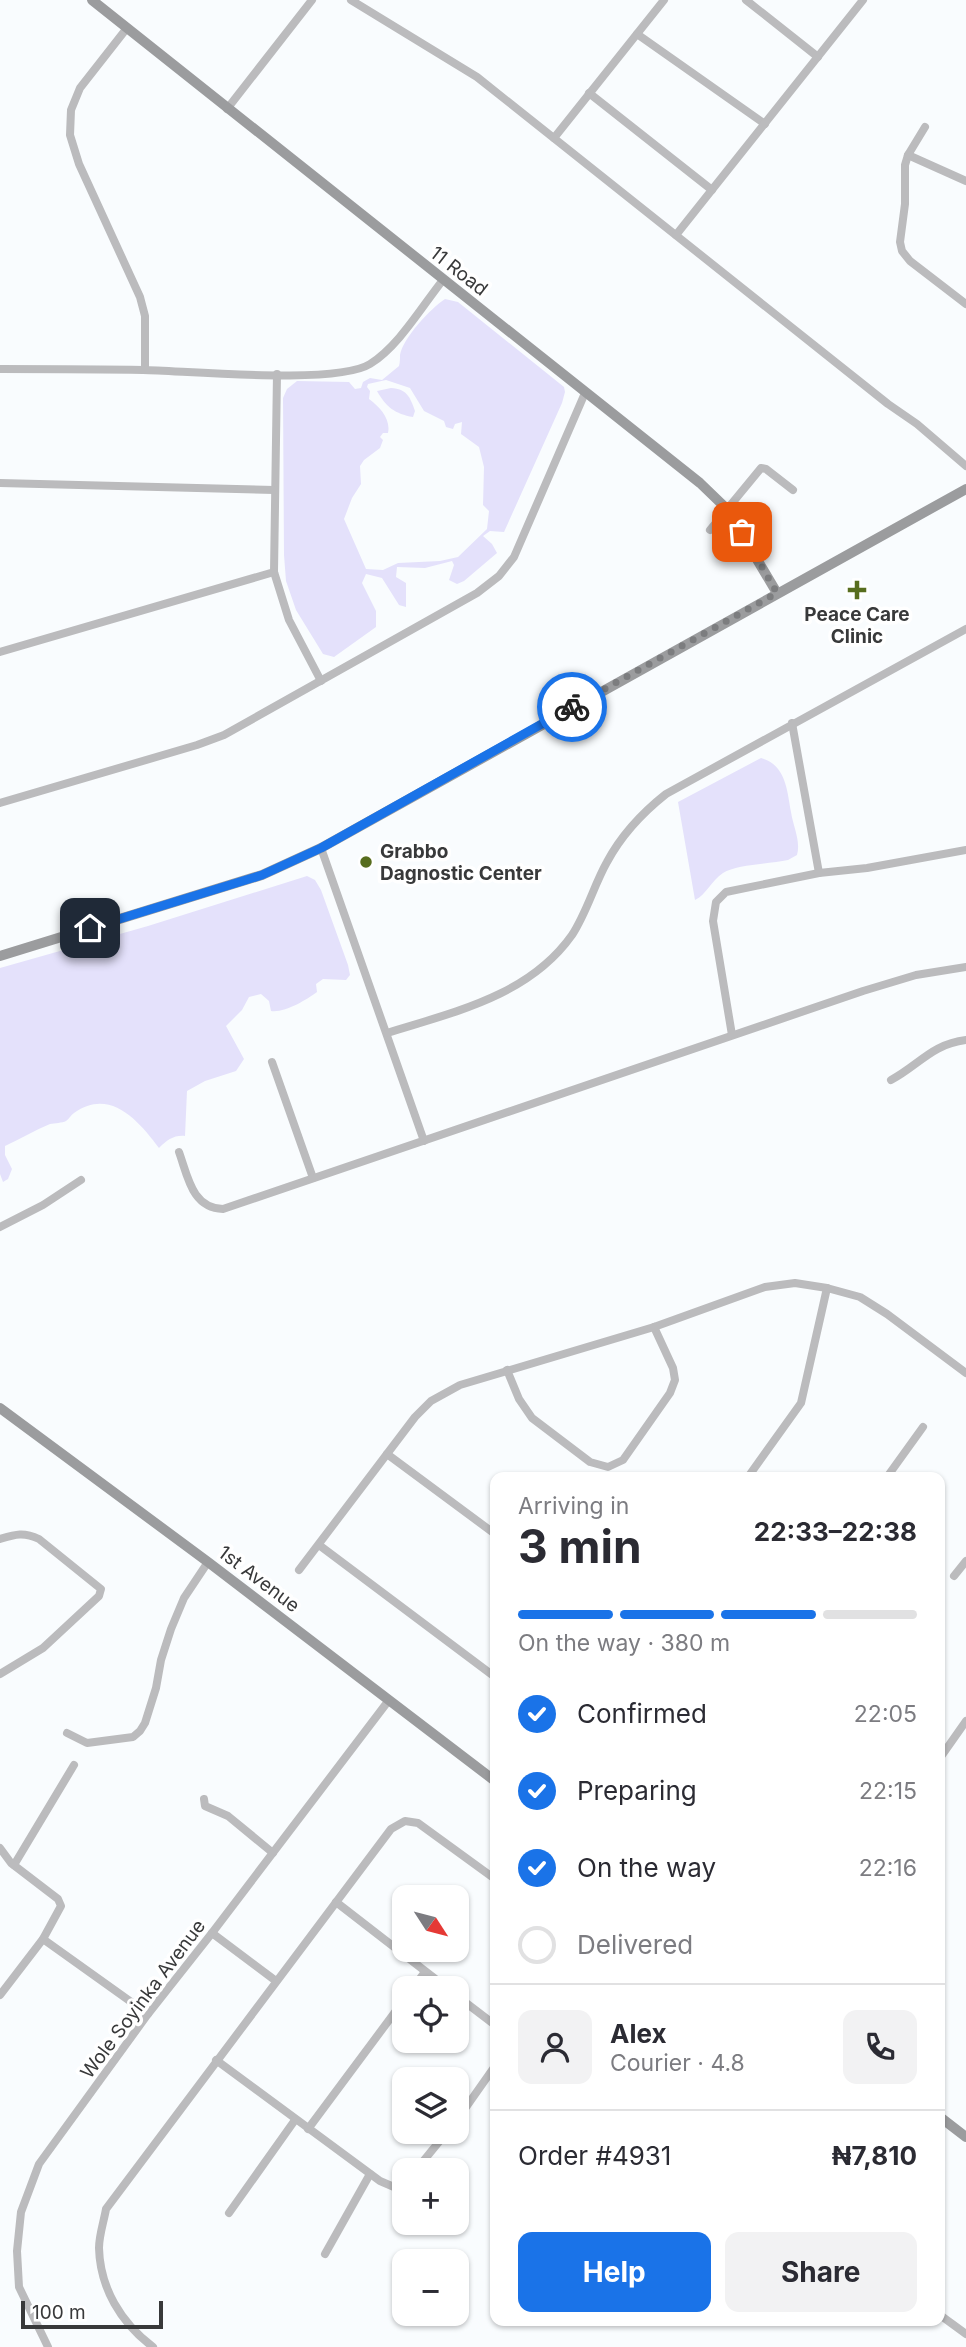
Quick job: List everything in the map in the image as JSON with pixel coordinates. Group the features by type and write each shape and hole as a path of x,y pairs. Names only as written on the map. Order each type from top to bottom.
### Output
{"street":[{"name":"11 Road","path":"92,0 700,483 727,509 777,593"},
{"path":"228,109 312,0"},
{"path":"351,0 477,78 888,404 917,424 966,466"},
{"path":"554,138 664,0"},
{"path":"746,0 818,57"},
{"path":"676,235 863,0"},
{"path":"127,28 80,88 71,110 70,135 79,164 140,297 145,316 145,370"},
{"path":"637,34 765,124"},
{"path":"590,93 712,190"},
{"path":"925,127 905,165 905,204 900,242 902,251 966,304"},
{"path":"908,155 966,181"},
{"path":"0,369 344,373 369,365 389,349 443,280"},
{"path":"277,374 274,572 289,620 321,681"},
{"path":"0,803 198,745 224,734 477,593 499,576 514,557 585,393"},
{"path":"710,530 761,468 793,490"},
{"path":"0,483 274,490"},
{"path":"0,956 262,875 321,848 966,489"},
{"path":"0,652 274,572"},
{"path":"387,1033 496,997 523,982 549,961 572,934 606,863 623,836 643,813 666,794 966,629"},
{"path":"792,723 819,873"},
{"path":"321,848 424,1141"},
{"path":"732,1035 713,920 716,902 726,892 819,873 867,868 966,850"},
{"path":"178,1152 200,1201 209,1208 223,1209 903,979 966,967"},
{"path":"891,1080 917,1063 921,1057 948,1045 966,1041"},
{"path":"272,1062 313,1178"},
{"path":"0,1227 43,1205 81,1180"},
{"path":"299,1570 415,1417 431,1401 460,1385 654,1327 765,1287 795,1283 860,1297 966,1373"},
{"path":"752,1472 802,1403 827,1288"},
{"path":"508,1370 519,1399 532,1418 590,1462 608,1467 623,1460 670,1393 675,1380 673,1367 654,1327"},
{"name":"1st Avenue","path":"0,1408 208,1562 490,1777"},
{"path":"891,1472 923,1427"},
{"path":"387,1454 490,1530"},
{"path":"0,1539 17,1533 29,1534 102,1589 99,1596 43,1648 0,1674"},
{"path":"319,1545 490,1672"},
{"path":"954,1576 966,1561"},
{"path":"67,1733 87,1742 133,1737 140,1731 156,1688 171,1629 184,1598 208,1562"},
{"name":"Wole Soyinka Avenue","path":"48,2347 19,2287 17,2251 21,2213 39,2164 148,2014 389,1700"},
{"path":"945,1751 966,1721"},
{"path":"14,1865 74,1765"},
{"path":"204,1799 205,1806 228,1816 273,1853"},
{"path":"153,2347 136,2334 117,2309 103,2278 99,2245 106,2209 391,1829 405,1821 418,1823 490,1875"},
{"path":"0,1848 14,1865 58,1899 61,1906 43,1939 0,1996"},
{"path":"336,1902 430,1976"},
{"path":"212,1933 276,1981"},
{"path":"43,1939 148,2014"},
{"path":"422,1976 425,1972"},
{"path":"469,2005 490,2021"},
{"path":"308,2129 392,2016"},
{"path":"216,2060 370,2174 392,2186"},
{"path":"469,2103 490,2073"},
{"path":"229,2213 295,2120"},
{"path":"945,2121 966,2137"},
{"path":"426,2158 437,2144"},
{"path":"325,2254 370,2174"},
{"path":"945,2319 966,2334"}],"shaded area":[{"path":"445,299 458,302 564,387 562,403 504,532 490,531 483,536 497,553 457,584 449,580 454,565 452,561 425,568 397,567 396,577 406,583 406,607 399,605 382,578 366,574 362,583 376,611 376,627 334,657 323,654 296,610 286,581 283,398 287,389 297,381 349,382 355,389 361,388 363,382 370,378 382,380 399,366 406,340","holes":["386,380 410,388 424,411 444,421 446,427 453,429 455,424 462,422 461,434 479,447 484,467 483,505 489,511 487,529 458,557 440,561 398,563 383,570 366,569 344,519 361,484 360,466 380,448 383,440 380,437 383,433 388,433 386,418 369,399 370,391 367,387 368,384"]},
{"path":"391,388 401,390 407,395 415,411 413,417 392,409 377,391"},
{"path":"761,758 776,766 784,779 797,839 797,855 788,860 729,870 719,876 695,900 678,802"},
{"path":"307,876 315,880 321,890 348,965 350,975 346,980 323,979 316,984 317,992 283,1010 271,1011 269,1001 261,994 249,997 242,1010 226,1026 244,1059 236,1071 205,1081 187,1091 185,1136 177,1136 159,1148 133,1118 122,1111 100,1104 87,1106 66,1121 50,1124 5,1146 5,1155 12,1169 8,1179 3,1182 0,1174 0,968 148,926"}],"way so far":[{"path":"572,707 777,593 742,532"}],"place":[{"name":"Peace Care Clinic","path":"857,590"},
{"name":"Grabbo Dagnostic Center","path":"366,862"}],"route":[{"path":"90,928 262,875 321,848 572,707"}]}
